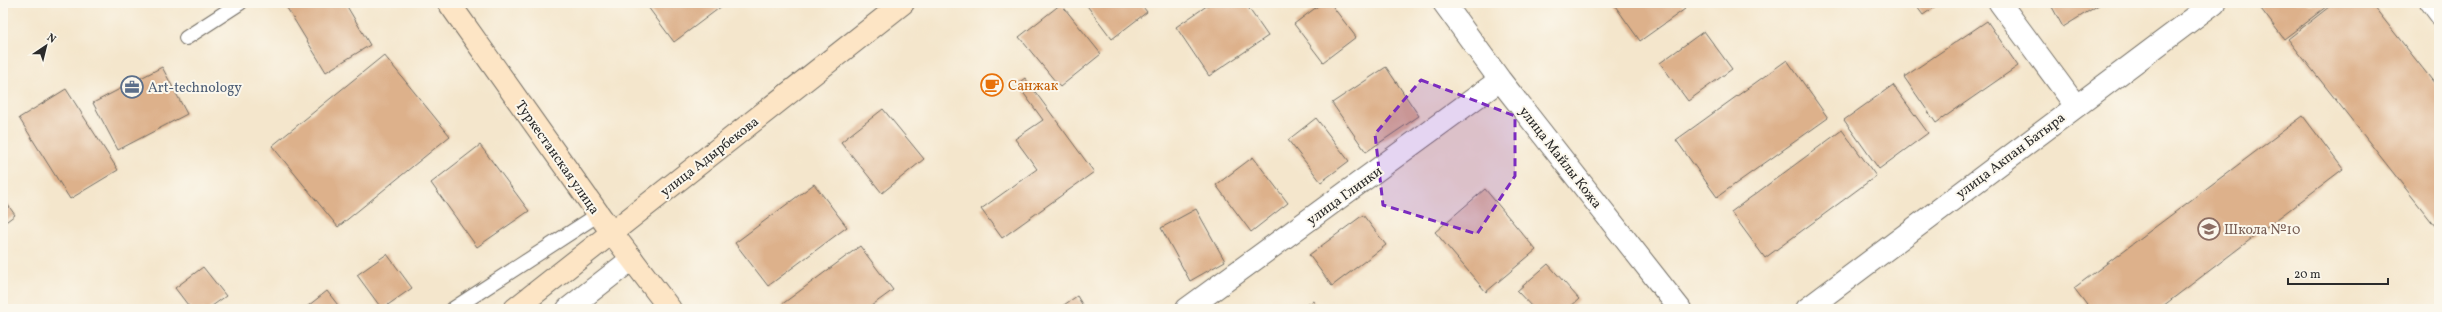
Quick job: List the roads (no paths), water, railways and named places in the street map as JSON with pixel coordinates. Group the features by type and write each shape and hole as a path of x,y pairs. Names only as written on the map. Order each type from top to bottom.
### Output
{"main road":[{"name":"Туркестанская улица","path":"449,3 599,214 670,309"},
{"name":"улица Адырбекова","path":"515,309 903,3"}],"street":[{"name":"улица Майлы Кожа","path":"1444,3 1500,80 1680,309"},
{"path":"2000,3 2076,106"},
{"name":"улица Акпан Батыра","path":"1808,309 2214,3"},
{"name":"улица Глинки","path":"1187,309 1500,80"},
{"path":"568,309 632,259"}],"lane":[{"path":"186,38 240,3"},
{"path":"2427,3 2439,19"},
{"path":"453,309 599,214"}],"place":[{"name":"Санжак","path":"992,85"},
{"name":"Art-technology","path":"132,87"},
{"name":"Школа №10","path":"2209,229"}]}
